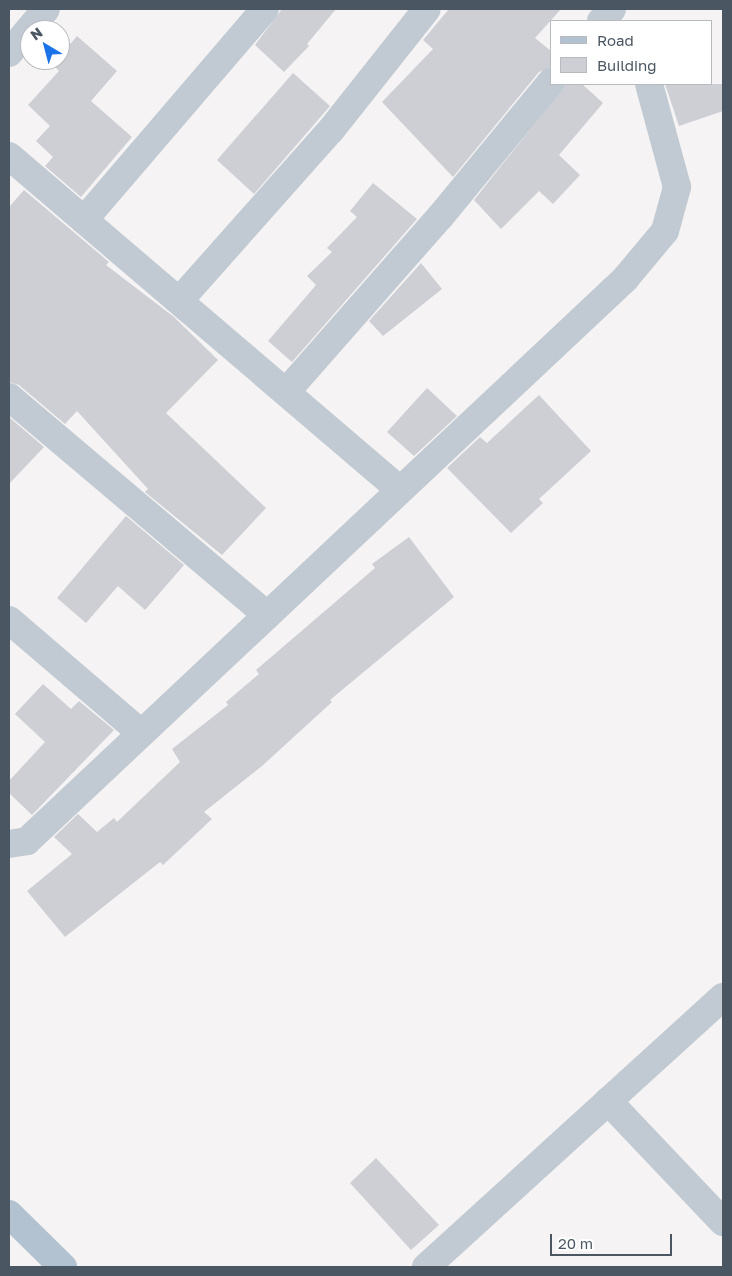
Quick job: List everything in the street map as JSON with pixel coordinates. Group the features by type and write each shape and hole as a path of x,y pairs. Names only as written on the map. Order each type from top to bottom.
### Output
{"main road":[{"path":"9,1214 63,1267"}],"street":[{"path":"9,53 46,9"},
{"path":"84,220 265,9"},
{"path":"179,301 331,130 427,9"},
{"path":"602,20 612,9"},
{"path":"286,392 440,217 550,83"},
{"path":"9,844 27,841 624,279 665,231 677,187 649,85"},
{"path":"9,156 400,490"},
{"path":"9,397 267,615"},
{"path":"9,620 141,733"},
{"path":"426,1267 723,997"},
{"path":"608,1102 723,1222"}],"building":[{"path":"282,9 336,9 307,44 309,46 284,72 255,45"},
{"path":"449,9 561,9 535,38 550,50 550,67 539,72 453,177 382,102 433,49 423,40"},
{"path":"77,36 117,71 91,101 132,137 81,197 45,166 53,157 36,141 50,126 28,105 58,70 70,70 70,44"},
{"path":"293,73 330,106 254,194 217,160"},
{"path":"723,84 723,111 679,126 665,85"},
{"path":"565,85 583,85 603,103 559,155 580,175 553,204 539,191 501,229 474,200"},
{"path":"373,183 417,219 292,362 268,341 316,285 307,276 332,252 327,248 357,217 350,211"},
{"path":"24,190 109,262 106,265 174,317 218,360 166,413 266,508 222,555 145,492 148,489 77,411 65,424 19,385 9,382 9,207"},
{"path":"421,263 442,289 383,336 369,321"},
{"path":"427,388 457,416 414,456 387,432"},
{"path":"539,395 591,451 539,499 543,503 511,533 447,468 480,437 487,443"},
{"path":"9,417 44,447 9,484"},
{"path":"126,516 184,565 145,610 118,586 86,623 57,598"},
{"path":"409,537 454,597 330,700 332,702 262,766 204,812 212,819 163,865 160,862 65,937 27,891 72,854 54,837 78,814 97,832 114,818 117,822 180,762 172,749 228,705 226,702 259,674 256,670 375,568 372,564"},
{"path":"43,684 71,709 79,701 114,730 32,815 9,793 9,781 45,742 15,714"},
{"path":"376,1158 439,1225 411,1250 350,1183"}]}
